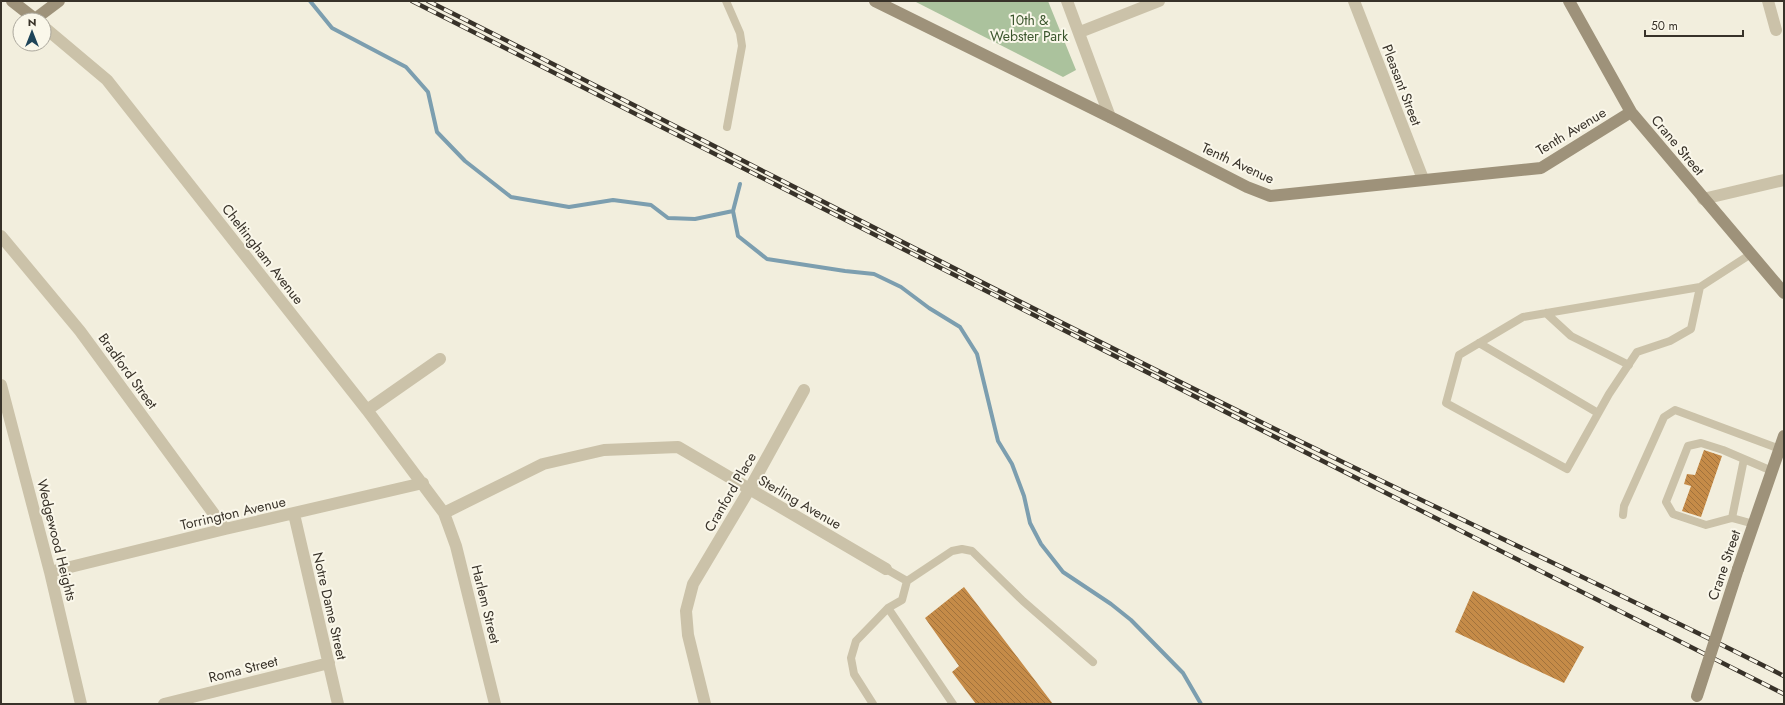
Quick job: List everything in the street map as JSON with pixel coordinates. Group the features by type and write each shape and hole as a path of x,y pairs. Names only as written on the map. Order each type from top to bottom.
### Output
{"street":[{"name":"Cheltingham Avenue","path":"12,1 26,12"},
{"path":"49,12 59,1"},
{"name":"Tenth Avenue","path":"875,1 1110,117 1247,187 1270,196 1540,168 1631,112"},
{"path":"1067,1 1080,32 1110,117"},
{"path":"1080,32 1159,1"},
{"name":"Pleasant Street","path":"1354,1 1423,179"},
{"name":"Crane Street","path":"1569,1 1631,112 1784,293"},
{"path":"1768,1 1776,30"},
{"name":"Cheltingham Avenue","path":"52,33 107,80 367,410 444,513"},
{"path":"1703,199 1784,180"},
{"name":"Bradford Street","path":"1,236 80,332 225,529"},
{"path":"367,410 440,359"},
{"name":"Wedgewood Heights","path":"1,385 50,572 80,704"},
{"name":"Cranford Place","path":"704,704 688,635 686,611 693,584 749,490 804,390"},
{"name":"Crane Street","path":"1696,700 1738,569 1784,436"},
{"name":"Sterling Avenue","path":"444,513 543,464 604,450 678,447 886,569"},
{"name":"Torrington Avenue","path":"50,572 225,529 423,483"},
{"name":"Harlem Street","path":"444,513 456,546 495,704"},
{"name":"Notre Dame Street","path":"294,514 338,704"},
{"name":"Roma Street","path":"164,704 328,663"}],"lane":[{"path":"726,1 740,33 742,46 727,127"},
{"path":"1700,287 1691,329 1670,341 1637,352 1598,413 1567,469 1446,403 1459,355 1523,317 1700,287 1751,254"},
{"path":"1546,313 1571,336 1629,365"},
{"path":"1479,343 1598,413"},
{"path":"1624,514 1624,506 1664,417 1675,410 1780,449"},
{"path":"1754,524 1732,518 1706,525 1673,514 1666,502 1688,446 1701,443 1772,471"},
{"path":"1732,518 1744,459"},
{"path":"873,704 854,674 851,658 856,641 888,608 902,600 907,581 952,551 962,548 972,551 1029,607 1093,662"},
{"path":"886,569 907,581"},
{"path":"888,608 953,704"}],"green space":[{"name":"10th & Webster Park","path":"914,1 1048,1 1076,70 1063,77"}],"building":[{"path":"1704,450 1722,456 1701,517 1682,511 1691,486 1684,484 1687,474 1695,475"},
{"path":"964,587 1053,704 976,704 952,672 959,666 925,618"},
{"path":"1473,591 1584,647 1564,683 1455,632"}],"waterway":[{"path":"310,1 332,28 406,67 428,92 437,132 465,161 511,197 569,207 613,200 651,205 668,218 695,219 733,211 738,236 767,259 874,274 901,287 929,308 960,327 977,354 998,441 1012,464 1024,496 1030,523 1041,544 1063,572 1111,604 1131,620 1183,673 1201,704"},
{"path":"733,211 740,184"}],"railway":[{"path":"412,1 1784,694"},
{"path":"428,1 1201,392 1784,676"}]}
